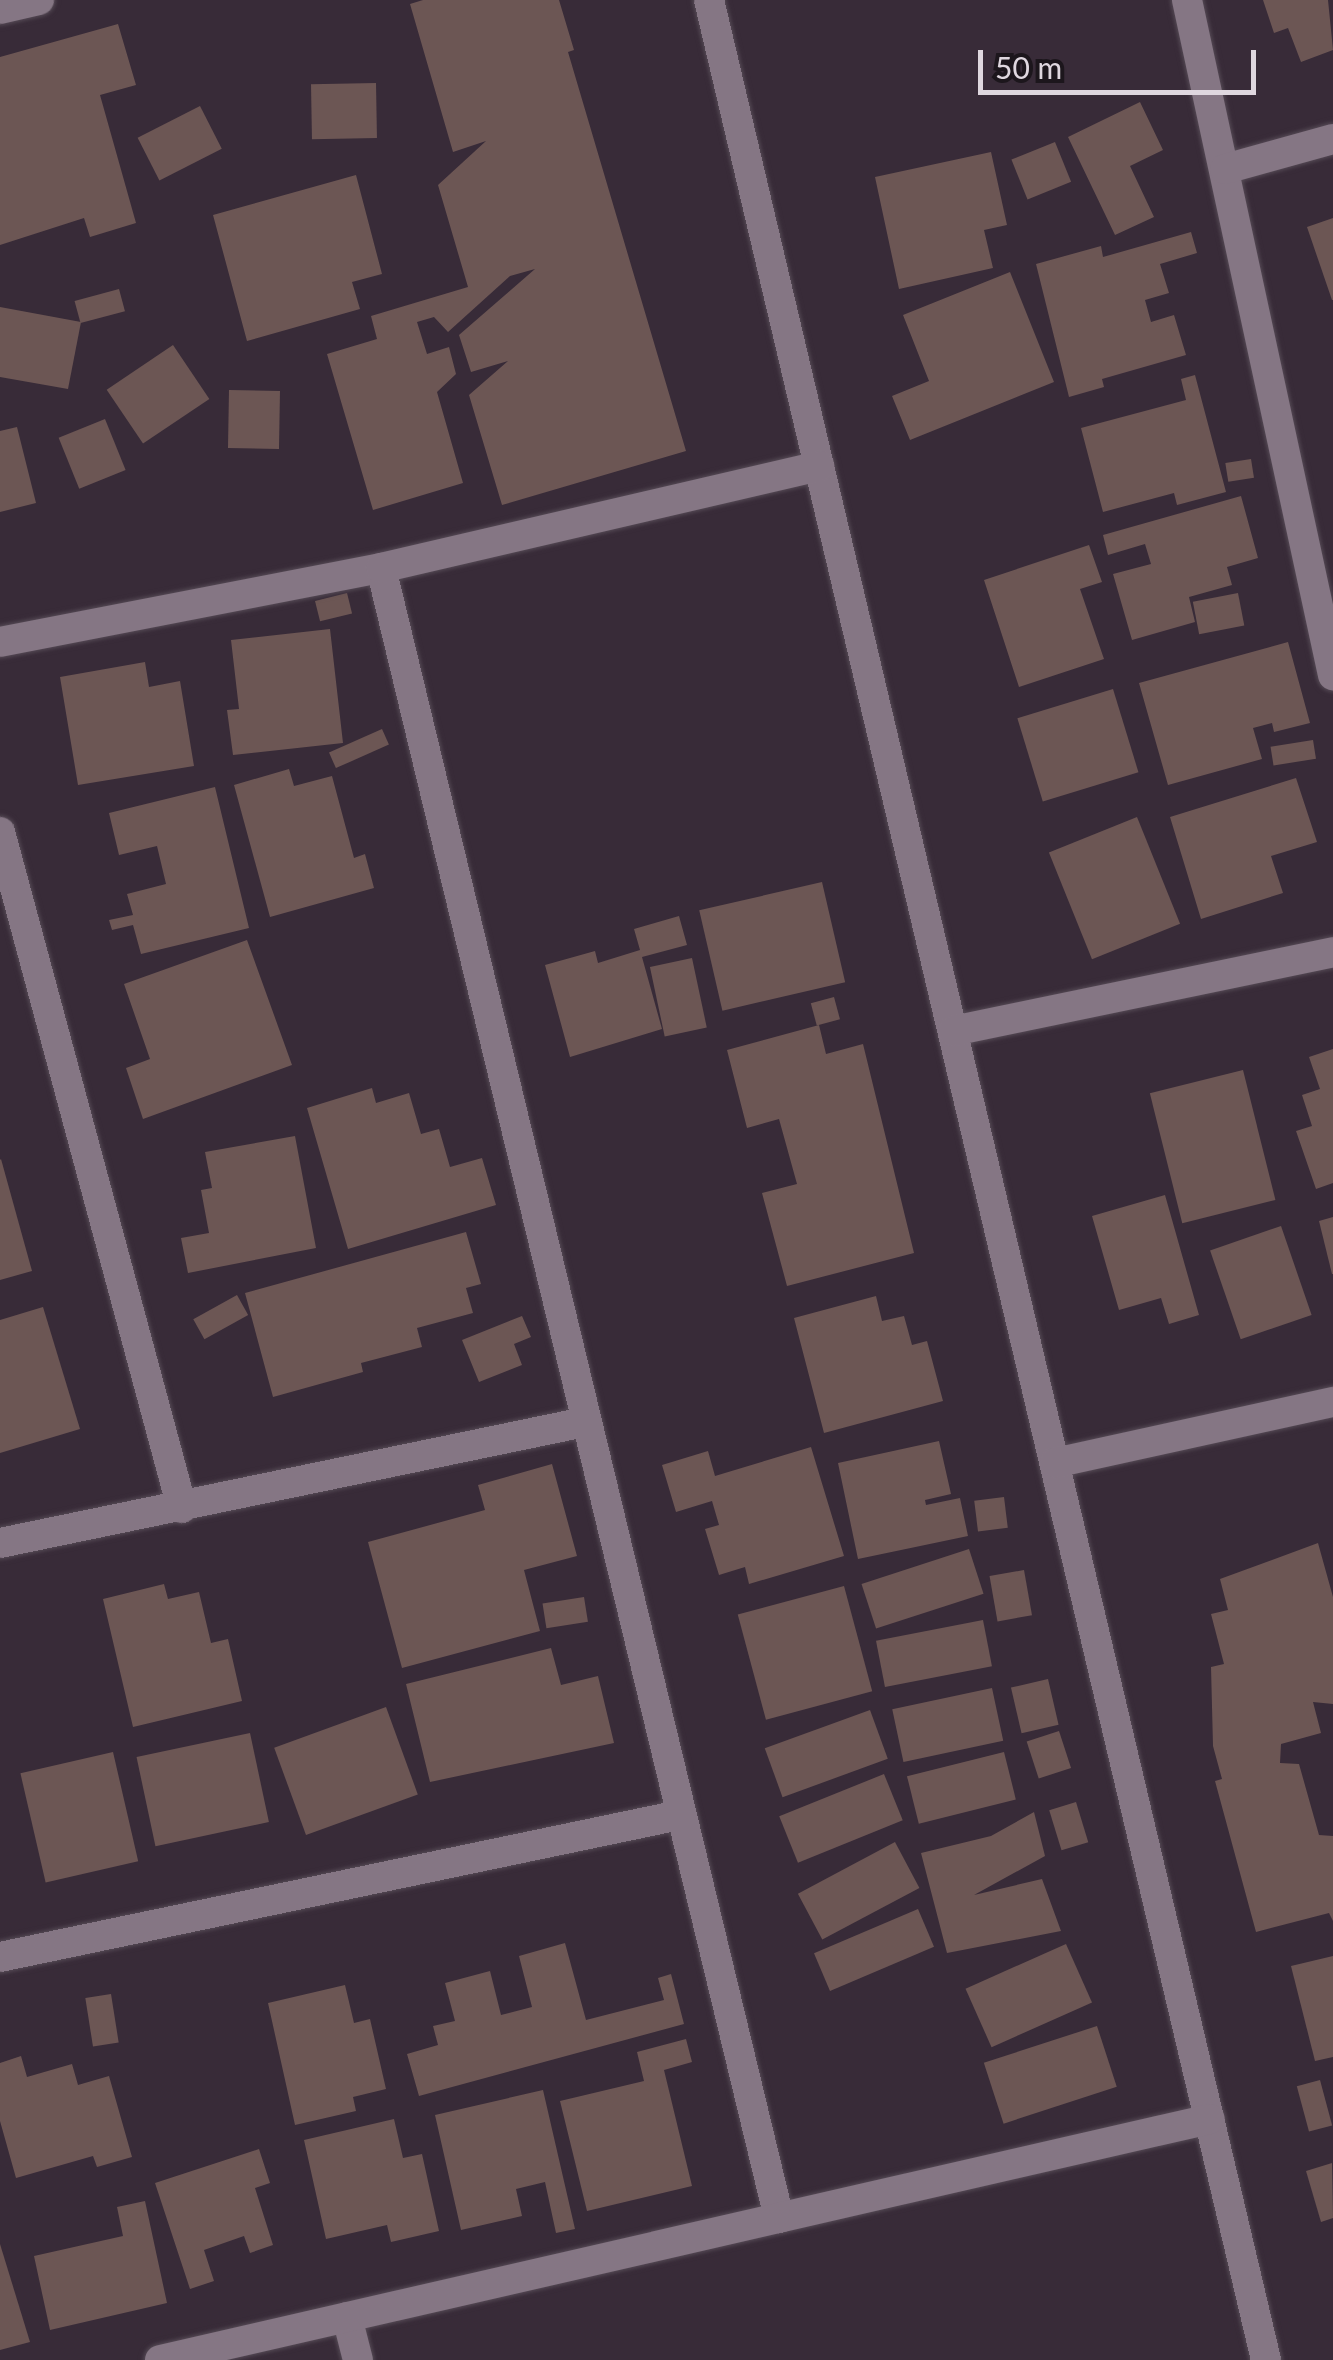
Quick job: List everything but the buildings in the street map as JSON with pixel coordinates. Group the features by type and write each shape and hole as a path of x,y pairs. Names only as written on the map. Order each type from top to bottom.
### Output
{"street":[{"path":"0,9 39,0"},
{"path":"710,0 1266,2360"},
{"path":"1188,0 1225,169 1320,547 1333,675"},
{"path":"1225,169 1333,139"},
{"path":"0,642 381,568 819,466"},
{"path":"381,568 779,2218"},
{"path":"1,844 182,1508"},
{"path":"952,1031 1333,952"},
{"path":"1054,1463 1333,1402"},
{"path":"0,1544 584,1422"},
{"path":"0,1956 680,1815"},
{"path":"160,2360 1210,2119"},
{"path":"347,2317 358,2360"}]}
